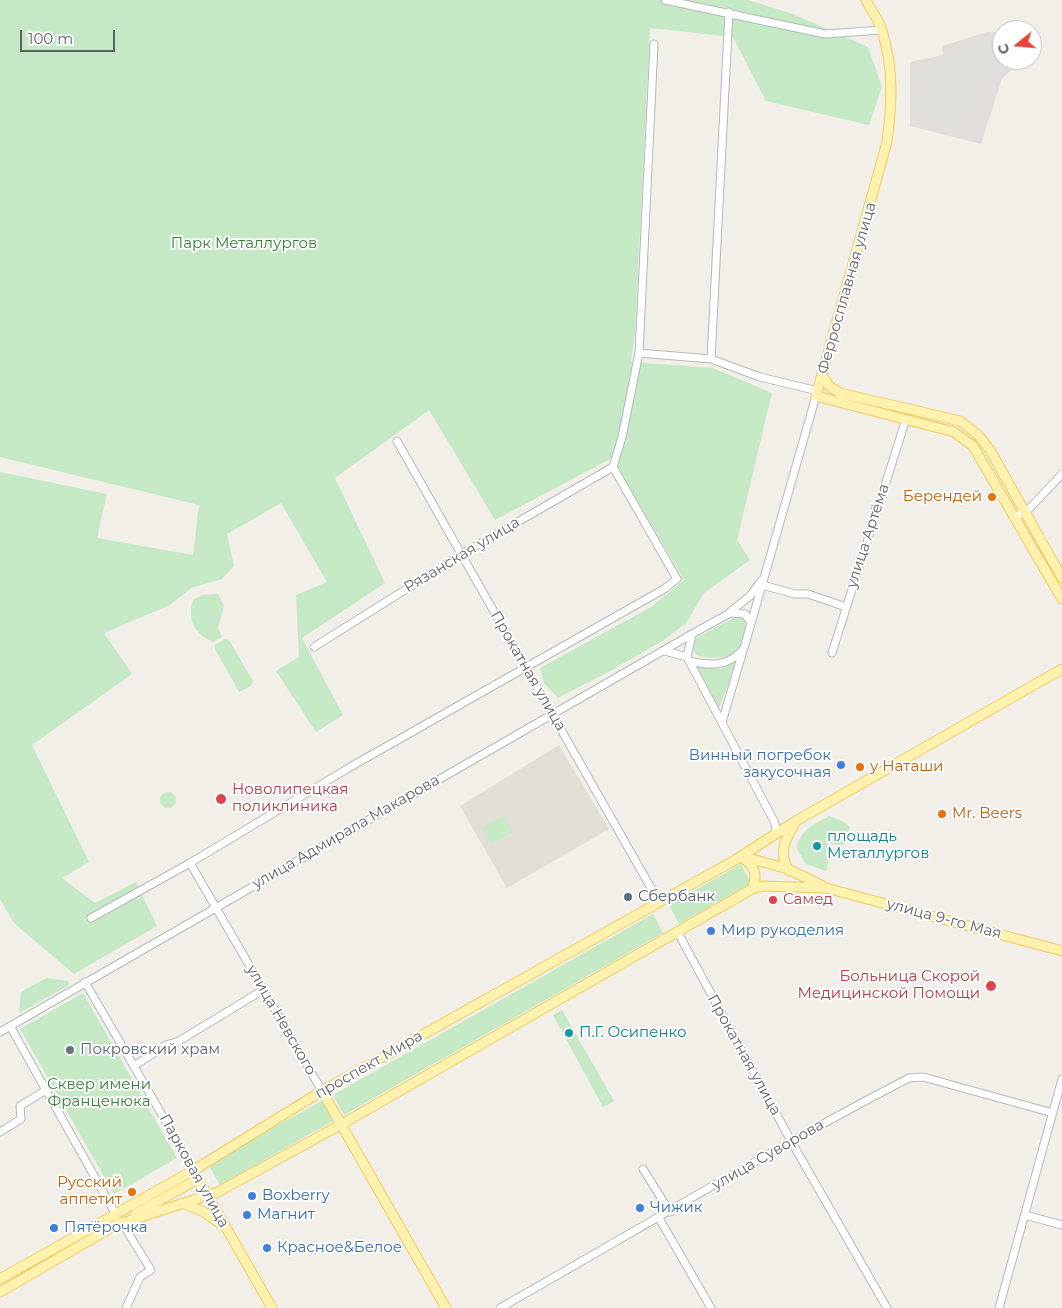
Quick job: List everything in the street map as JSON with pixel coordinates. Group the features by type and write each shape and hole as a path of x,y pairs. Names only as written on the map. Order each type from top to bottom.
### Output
{"main road":[{"name":"Ферросплавная улица","path":"817,394 887,142 893,98 882,30 866,0"},
{"path":"822,375 829,386 840,393 960,421 964,424 990,450 1062,578"},
{"path":"817,394 954,432 973,446 1062,600"},
{"path":"783,856 786,838 796,821 1062,669"},
{"name":"проспект Мира","path":"0,1292 119,1224 322,1091 741,856 796,821"},
{"path":"776,834 788,869 803,886"},
{"path":"741,856 788,869 826,888"},
{"path":"741,856 754,870 756,879 752,889"},
{"name":"проспект Мира","path":"119,1224 218,1192 342,1124 752,889 763,886 826,888"},
{"name":"улица 9-го Мая","path":"826,888 1062,951"},
{"name":"улица Невского","path":"322,1091 446,1308"},
{"name":"проспект Мира","path":"0,1280 115,1213 196,1174"},
{"name":"Парковая улица","path":"196,1174 272,1308"},
{"path":"182,1203 204,1212 225,1227"}],"street":[{"path":"665,0 825,34 882,30"},
{"path":"711,359 728,12"},
{"path":"91,918 190,863 352,766 527,668 677,580 613,466 622,437 639,353 654,44"},
{"path":"639,353 711,359 760,377 817,394"},
{"name":"Ферросплавная улица","path":"744,648 817,394"},
{"name":"улица Артёма","path":"832,653 906,419"},
{"name":"Прокатная улица","path":"397,441 659,902"},
{"name":"Рязанская улица","path":"314,647 462,554 613,466"},
{"path":"1015,517 1024,512 1062,474"},
{"path":"730,613 750,596 765,575"},
{"path":"762,585 795,594 808,594 846,607"},
{"path":"730,613 745,614 751,623"},
{"name":"улица Адмирала Макарова","path":"0,1032 730,613"},
{"path":"692,634 688,659 775,823 776,834"},
{"path":"664,651 688,659 720,664 733,658 744,648"},
{"path":"722,722 744,648"},
{"name":"улица Невского","path":"190,863 322,1091"},
{"name":"Прокатная улица","path":"677,931 791,1140 887,1308"},
{"name":"Парковая улица","path":"86,982 196,1174"},
{"path":"134,1066 166,1045 180,1041 263,990"},
{"path":"10,1026 115,1213"},
{"name":"улица Суворова","path":"500,1308 670,1212 791,1140 909,1078 923,1077 1053,1113"},
{"path":"999,1308 1062,1079"},
{"path":"0,1132 21,1119 20,1106 46,1090"},
{"path":"644,1169 670,1212"},
{"path":"1025,1215 1062,1225"},
{"path":"659,1218 712,1308"},
{"path":"119,1224 151,1270 140,1277 126,1308"}],"shaded area":[{"path":"992,32 992,70 1011,70 1002,79 981,144 910,126 910,62 943,55 942,46"},
{"path":"559,745 609,829 507,888 460,806"}],"green space":[{"name":"Парк Металлургов","path":"0,0 748,0 793,14 868,47 882,87 869,125 766,101 733,37 650,28 635,332 631,362 713,368 772,393 737,540 750,560 704,593 686,623 664,640 558,698 544,683 540,668 651,607 684,580 612,458 495,520 429,410 335,478 385,583 302,638 343,715 316,732 276,671 299,657 296,595 327,582 281,503 227,534 234,566 222,579 191,588 170,605 104,633 132,674 32,745 89,862 62,878 95,903 136,882 157,926 74,974 14,923 0,899 0,472 107,494 97,538 193,555 199,505 0,457"},
{"path":"218,594 224,606 218,628 222,637 213,642 197,630 192,620 191,607 193,600 202,595"},
{"path":"737,616 744,620 747,626 743,641 734,653 718,658 696,655 692,647 695,639"},
{"path":"225,639 229,640 253,681 251,686 239,692 215,649 215,645"},
{"path":"734,663 736,664 719,708 695,666 721,669"},
{"path":"168,792 174,794 176,800 174,806 168,808 162,806 160,800 162,794"},
{"path":"504,816 513,832 490,844 482,828"},
{"path":"829,816 842,821 850,827 843,846 828,843 825,857 829,858 826,871 806,864 797,849 800,837 813,825"},
{"path":"741,864 751,883 679,924 669,905"},
{"path":"653,914 663,933 344,1115 333,1095"},
{"path":"46,978 68,981 69,985 19,1013 21,992"},
{"name":"Сквер имени Франценюка","path":"83,993 177,1158 114,1194 20,1029"},
{"path":"562,1010 614,1101 603,1107 553,1015"},
{"path":"322,1101 333,1121 220,1185 208,1164"}],"place":[{"name":"Берендей","path":"992,497"},
{"name":"Винный погребок закусочная","path":"841,765"},
{"name":"у Наташи","path":"860,767"},
{"name":"Новолипецкая поликлиника","path":"221,799"},
{"name":"Mr. Beers","path":"942,814"},
{"name":"площадь Металлургов","path":"817,846"},
{"name":"Сбербанк","path":"628,897"},
{"name":"Самед","path":"773,900"},
{"name":"Мир рукоделия","path":"711,931"},
{"name":"Больница Скорой Медицинской Помощи","path":"991,986"},
{"name":"П.Г. Осипенко","path":"569,1033"},
{"name":"Покровский храм","path":"70,1050"},
{"name":"Русский аппетит","path":"132,1192"},
{"name":"Boxberry","path":"252,1196"},
{"name":"Чижик","path":"640,1208"},
{"name":"Магнит","path":"247,1215"},
{"name":"Пятёрочка","path":"54,1228"},
{"name":"Красное&Белое","path":"267,1248"}]}
